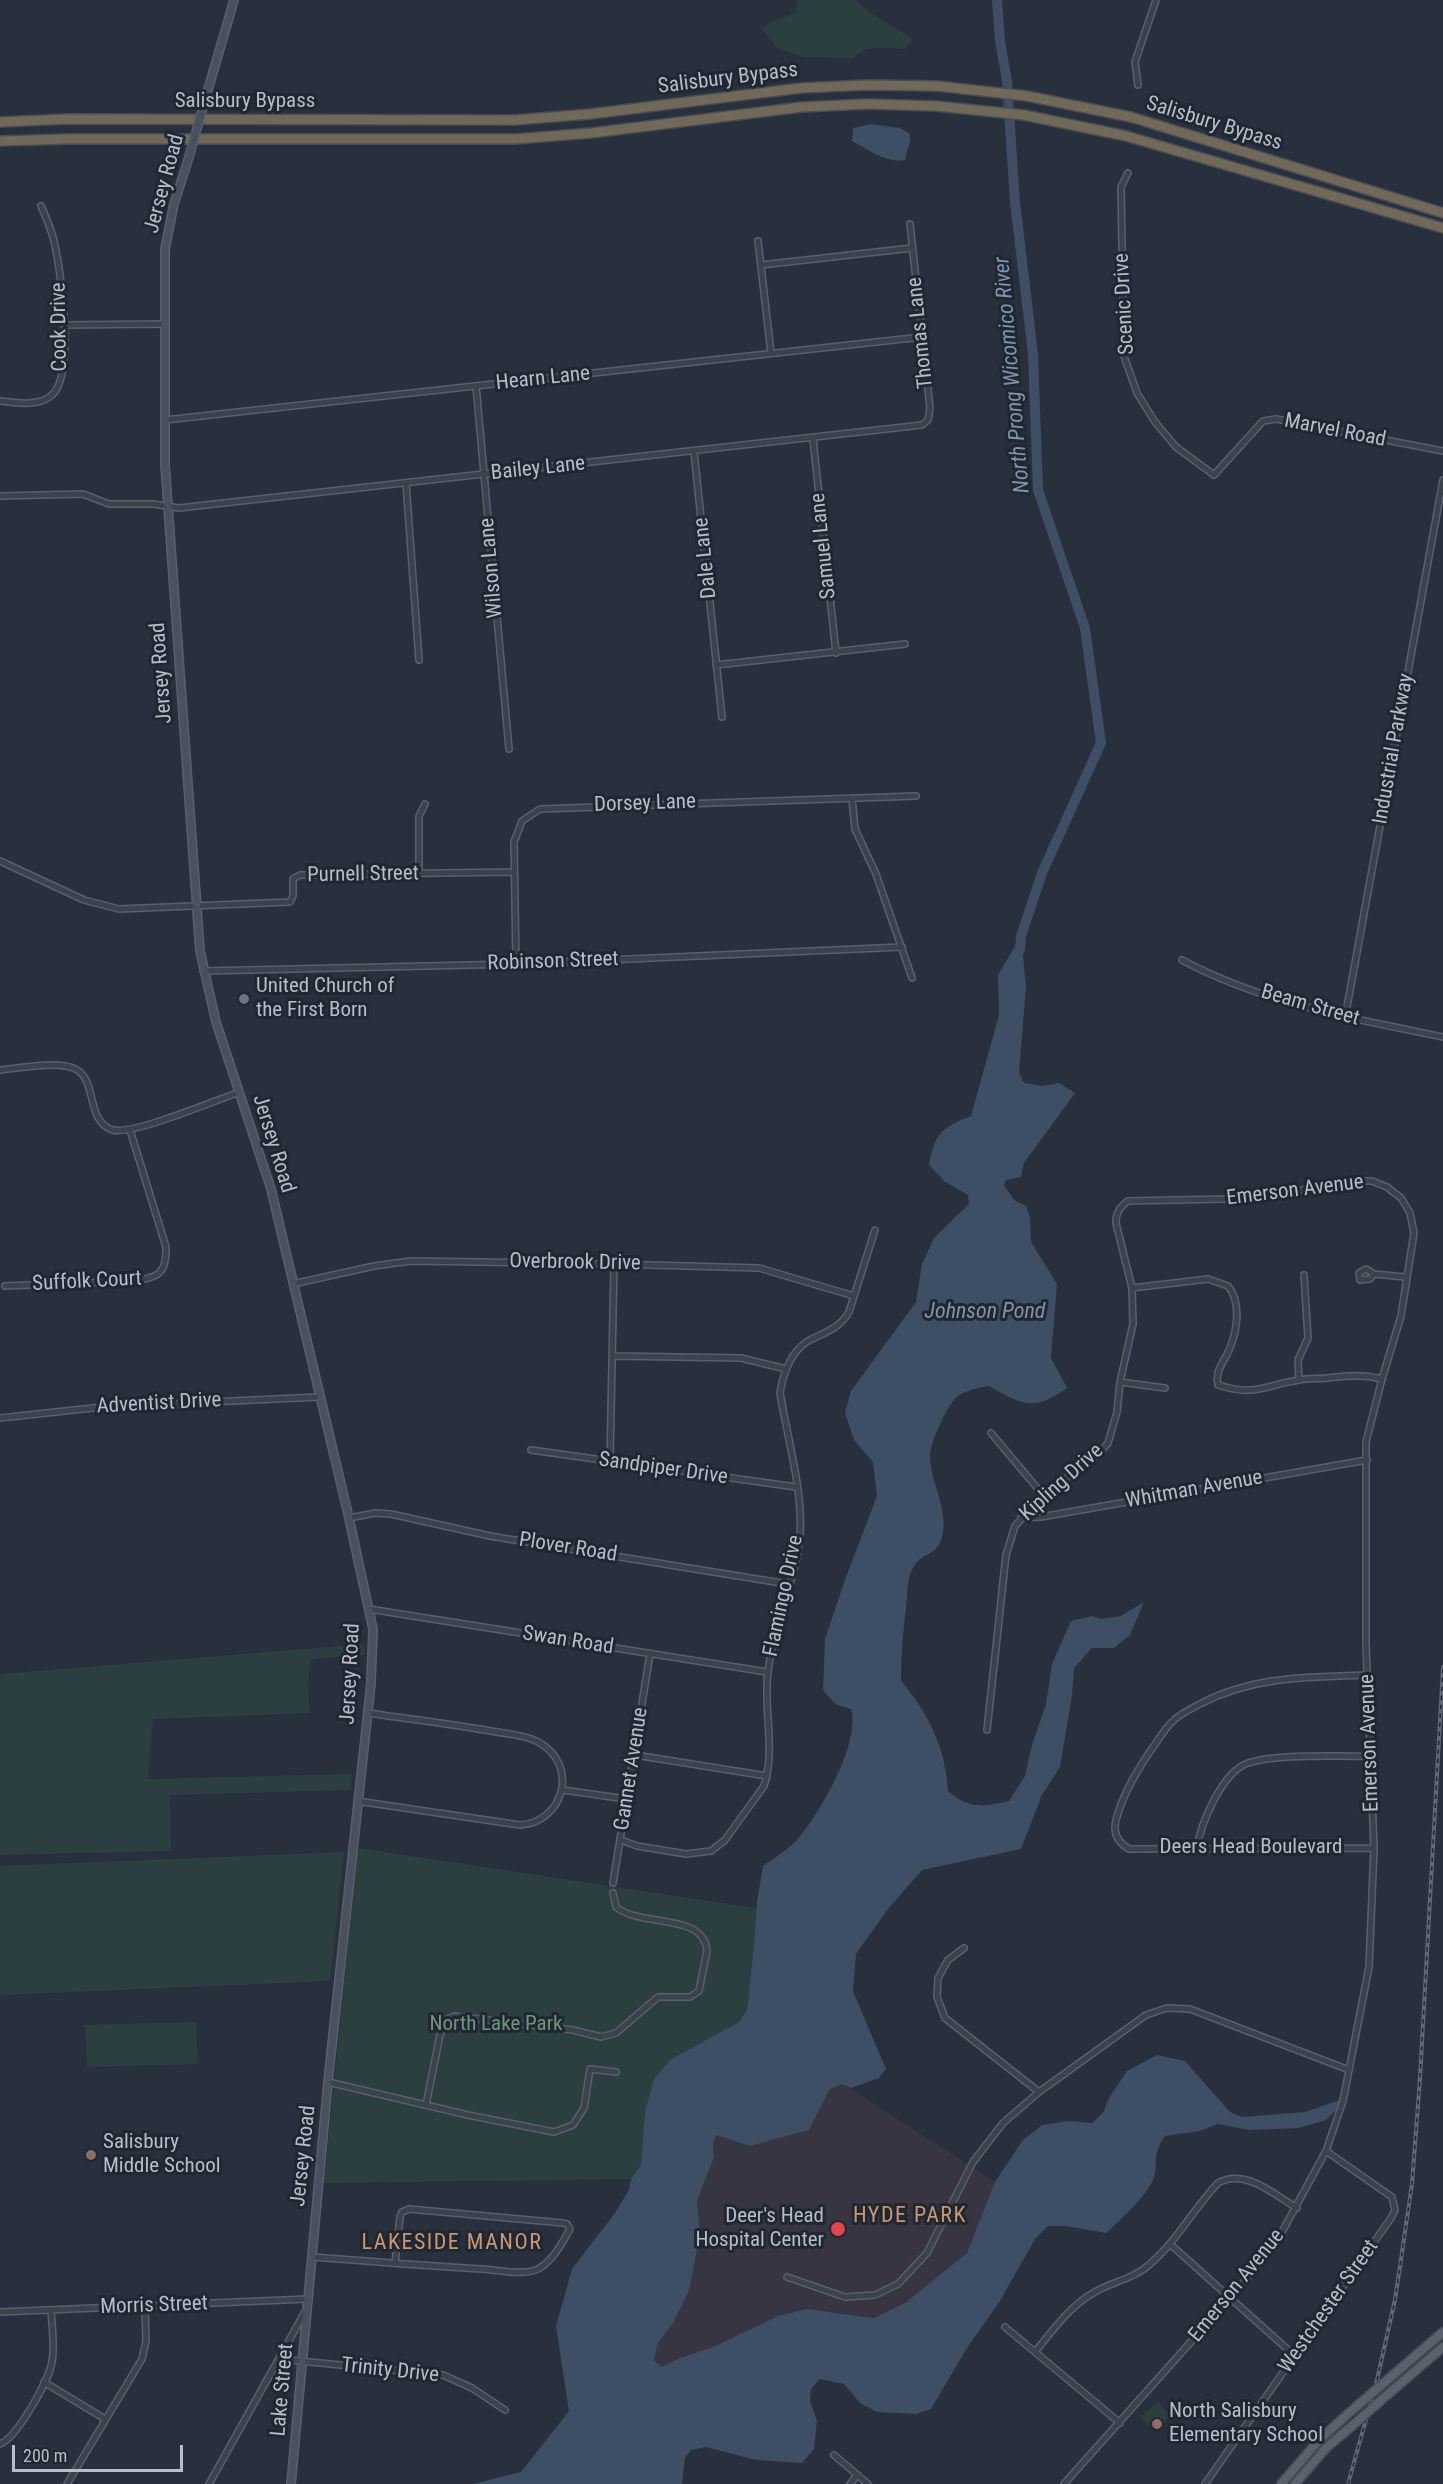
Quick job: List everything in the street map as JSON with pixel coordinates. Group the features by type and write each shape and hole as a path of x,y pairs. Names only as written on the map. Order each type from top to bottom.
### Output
{"highway":[{"name":"Salisbury Bypass","path":"0,122 67,119 515,120 590,114 801,88 867,85 937,86 1069,103 1169,128 1443,213"},
{"name":"Salisbury Bypass","path":"0,141 515,139 591,133 802,107 867,104 936,106 976,109 1065,122 1145,141 1443,228"}],"main road":[{"path":"1281,2484 1319,2440 1443,2332"},
{"path":"1295,2484 1327,2448 1443,2347"}],"street":[{"name":"Jersey Road","path":"234,0 167,235 165,324 167,507 196,905 203,971 216,1022 271,1189 349,1518 369,1609 373,1645 308,2299"},
{"path":"1138,85 1135,62 1156,0"},
{"name":"Scenic Drive","path":"1128,172 1121,187 1124,356 1137,393 1155,422 1176,447 1214,475"},
{"name":"Cook Drive","path":"0,400 37,402 52,395 62,379 64,325 56,251 41,206"},
{"name":"Thomas Lane","path":"910,224 930,416 922,425 910,428"},
{"path":"758,241 771,353"},
{"path":"761,265 912,248"},
{"path":"64,325 165,324"},
{"name":"Hearn Lane","path":"165,420 922,337"},
{"name":"Wilson Lane","path":"476,386 509,749"},
{"name":"Marvel Road","path":"1214,475 1263,421 1276,419 1443,451"},
{"name":"Bailey Lane","path":"0,496 83,494 109,504 153,504 167,507 225,503 910,428"},
{"name":"Samuel Lane","path":"813,439 836,653"},
{"name":"Dale Lane","path":"694,452 716,665"},
{"name":"Industrial Parkway","path":"1345,1018 1443,480"},
{"path":"406,483 419,660"},
{"path":"722,717 716,665 905,645"},
{"name":"Dorsey Lane","path":"516,964 514,842 519,827 527,816 547,807 916,796"},
{"path":"852,798 855,829 876,874 912,978"},
{"path":"419,873 419,816 425,804"},
{"path":"0,861 84,900 106,907 130,909 196,905"},
{"name":"Purnell Street","path":"196,905 290,902 293,896 293,881 300,875 514,872"},
{"name":"Robinson Street","path":"203,971 516,964 902,947"},
{"name":"Beam Street","path":"1182,960 1212,976 1345,1018 1443,1037"},
{"path":"0,1071 35,1067 71,1067 82,1074 85,1079 96,1114 102,1123 117,1130 130,1130 240,1092"},
{"name":"Suffolk Court","path":"5,1286 132,1281 149,1279 162,1271 166,1264 166,1247 130,1130"},
{"name":"Emerson Avenue","path":"1064,2484 1120,2424 1276,2243 1326,2151 1343,2102 1369,1967 1374,1848 1365,1581 1366,1442 1401,1316 1405,1277 1414,1233 1410,1213 1401,1198 1387,1187 1372,1181 1342,1183 1265,1196 1210,1200 1128,1201 1123,1204"},
{"name":"Kipling Drive","path":"987,1730 1006,1555 1015,1526 1043,1495 1099,1454 1108,1443 1117,1412 1120,1382 1133,1324 1132,1288 1116,1223 1116,1214 1123,1204"},
{"name":"Flamingo Drive","path":"621,1840 637,1846 686,1854 711,1851 725,1840 757,1799 767,1776 770,1722 767,1672 800,1535 796,1487 780,1393 786,1369 795,1352 832,1330 844,1320 875,1230"},
{"name":"Overbrook Drive","path":"293,1284 388,1263 411,1261 614,1264 759,1268 854,1296"},
{"path":"610,1461 614,1264"},
{"path":"1374,1274 1405,1277"},
{"path":"1299,1380 1298,1360 1308,1338 1304,1275"},
{"path":"1132,1288 1208,1280 1228,1286 1235,1305 1236,1326 1228,1353 1218,1368 1216,1377 1218,1384 1236,1390 1260,1390 1299,1380 1358,1374 1382,1379"},
{"path":"613,1356 741,1358 786,1369"},
{"path":"1120,1382 1164,1388"},
{"name":"Adventist Drive","path":"0,1418 127,1405 319,1397"},
{"path":"991,1433 1043,1495"},
{"name":"Sandpiper Drive","path":"531,1450 796,1487"},
{"name":"Whitman Avenue","path":"1021,1518 1041,1517 1367,1460"},
{"name":"Plover Road","path":"349,1518 375,1513 392,1514 490,1536 788,1584"},
{"name":"Swan Road","path":"369,1609 767,1672"},
{"name":"Gannet Avenue","path":"613,1883 650,1654"},
{"name":"Deers Head Boulevard","path":"1369,1675 1273,1679 1225,1692 1188,1710 1173,1721 1144,1760 1119,1810 1115,1834 1119,1843 1129,1849 1374,1848"},
{"path":"357,1801 520,1825 534,1822 545,1815 563,1790 563,1772 560,1764 551,1752 537,1741 495,1732 368,1713"},
{"path":"635,1755 767,1776"},
{"path":"1197,1848 1210,1807 1231,1776 1247,1763 1275,1758 1372,1756"},
{"path":"563,1790 626,1799"},
{"path":"426,2105 440,2035 446,2020 454,2016 563,2028 601,2037 616,2033 658,1997 690,1997 699,1991 707,1951 699,1933 687,1926 628,1915 616,1907 613,1893"},
{"path":"964,1948 948,1960 938,1978 937,1997 945,2018 1040,2092"},
{"path":"788,2277 845,2296 875,2295 897,2284 927,2253 973,2162 1003,2123 1040,2092 1146,2015 1167,2008 1179,2007 1203,2013 1349,2070"},
{"path":"328,2082 554,2132 573,2125 584,2108 590,2069 616,2072"},
{"name":"Westchester Street","path":"1205,2484 1395,2210 1392,2197 1326,2151"},
{"path":"1035,2352 1069,2312 1091,2294 1144,2270 1170,2244 1210,2191 1225,2179 1245,2177 1297,2208"},
{"path":"312,2256 395,2263 530,2271 539,2268 558,2250 570,2229 567,2224 409,2209 402,2212 395,2263"},
{"path":"1170,2244 1295,2356"},
{"name":"Morris Street","path":"0,2312 308,2299"},
{"name":"Lake Street","path":"291,2484 308,2299"},
{"path":"68,2484 145,2351 147,2331 145,2306"},
{"path":"209,2484 307,2308"},
{"path":"0,2444 14,2433 44,2382 52,2359 51,2310"},
{"path":"1005,2327 1120,2424"},
{"name":"Trinity Drive","path":"277,2363 289,2360 443,2375 472,2388 505,2410"},
{"path":"44,2382 105,2419"},
{"path":"834,2455 868,2484"},
{"path":"850,2484 857,2475"}],"shaded area":[{"name":"Deer's Head Hospital Center","path":"842,2083 995,2182 967,2253 905,2303 874,2318 837,2312 778,2316 713,2347 661,2367 654,2360 658,2343 673,2323 700,2233 697,2201 714,2157 713,2143 716,2134 750,2146 809,2130 830,2089"}],"green space":[{"path":"798,0 856,0 913,40 905,49 865,50 854,58 803,57 777,48 762,29 772,22 795,13"},
{"path":"364,1644 365,1655 311,1659 308,1687 310,1713 153,1719 148,1779 352,1774 350,1790 170,1795 171,1851 0,1855 0,1674"},
{"name":"North Lake Park","path":"358,1848 756,1908 747,2010 739,2022 730,2026 645,2112 641,2165 631,2179 324,2183"},
{"path":"344,1852 330,1981 0,1995 0,1866"},
{"path":"196,2022 198,2064 87,2067 85,2025"},
{"path":"1158,2402 1171,2415 1158,2429 1152,2425 1150,2427 1140,2417"}],"water":[{"path":"871,124 900,128 910,134 905,160 884,158 852,141 853,128"},
{"name":"Johnson Pond","path":"1021,936 1026,987 1019,1073 1024,1083 1042,1086 1059,1083 1075,1093 1024,1163 1021,1177 1006,1180 1004,1185 1014,1200 1026,1206 1030,1217 1031,1242 1057,1284 1051,1358 1067,1388 1056,1396 1037,1403 1010,1398 989,1386 965,1392 958,1396 949,1407 933,1443 930,1457 931,1468 942,1511 943,1532 938,1547 916,1563 909,1579 902,1644 901,1681 919,1705 934,1732 944,1760 948,1791 969,1804 984,1805 1009,1801 1025,1776 1032,1745 1046,1704 1052,1664 1071,1621 1092,1616 1101,1619 1121,1616 1144,1602 1130,1635 1114,1648 1092,1648 1074,1668 1072,1696 1060,1767 1042,1795 1021,1849 922,1870 888,1909 856,1954 853,1991 886,2069 879,2078 851,2088 842,2084 830,2089 809,2130 750,2146 716,2135 713,2143 714,2157 697,2201 700,2233 689,2291 673,2323 658,2343 654,2360 661,2367 713,2347 778,2316 807,2309 874,2318 905,2303 967,2253 995,2182 1023,2140 1042,2125 1067,2121 1092,2123 1103,2113 1109,2098 1127,2071 1157,2055 1185,2061 1230,2112 1242,2117 1305,2112 1340,2100 1338,2108 1326,2120 1299,2128 1249,2130 1218,2124 1200,2131 1165,2136 1156,2155 1155,2174 1150,2186 1118,2223 1106,2233 1065,2226 1048,2226 1035,2239 1000,2301 967,2348 931,2409 916,2414 877,2412 860,2403 844,2384 820,2379 811,2389 810,2401 817,2421 814,2449 802,2463 756,2460 706,2447 691,2450 685,2458 682,2484 473,2484 521,2472 569,2411 556,2326 572,2269 615,2213 629,2190 631,2179 641,2165 645,2112 654,2079 670,2060 739,2022 747,2010 757,1902 763,1866 796,1841 826,1797 844,1759 850,1740 851,1709 835,1704 823,1690 825,1639 877,1496 873,1462 854,1440 845,1413 851,1391 916,1302 922,1264 934,1238 969,1204 968,1195 944,1181 929,1165 931,1154 937,1139 946,1128 971,1116 999,1015 998,975"}],"waterway":[{"name":"North Prong Wicomico River","path":"997,0 1000,41 1007,81 1015,202 1033,354 1038,490 1085,628 1101,743 1042,873 1021,936 1020,950"}],"railway":[{"path":"1348,2484 1377,2380 1395,2300 1412,2184 1443,1667"}],"place":[{"name":"United Church of the First Born","path":"244,999"},
{"name":"Salisbury Middle School","path":"91,2155"},
{"name":"Deer's Head Hospital Center","path":"838,2229"},
{"name":"North Salisbury Elementary School","path":"1157,2424"}],"district":[{"name":"HYDE PARK","path":"910,2216"},
{"name":"LAKESIDE MANOR","path":"452,2243"}]}
